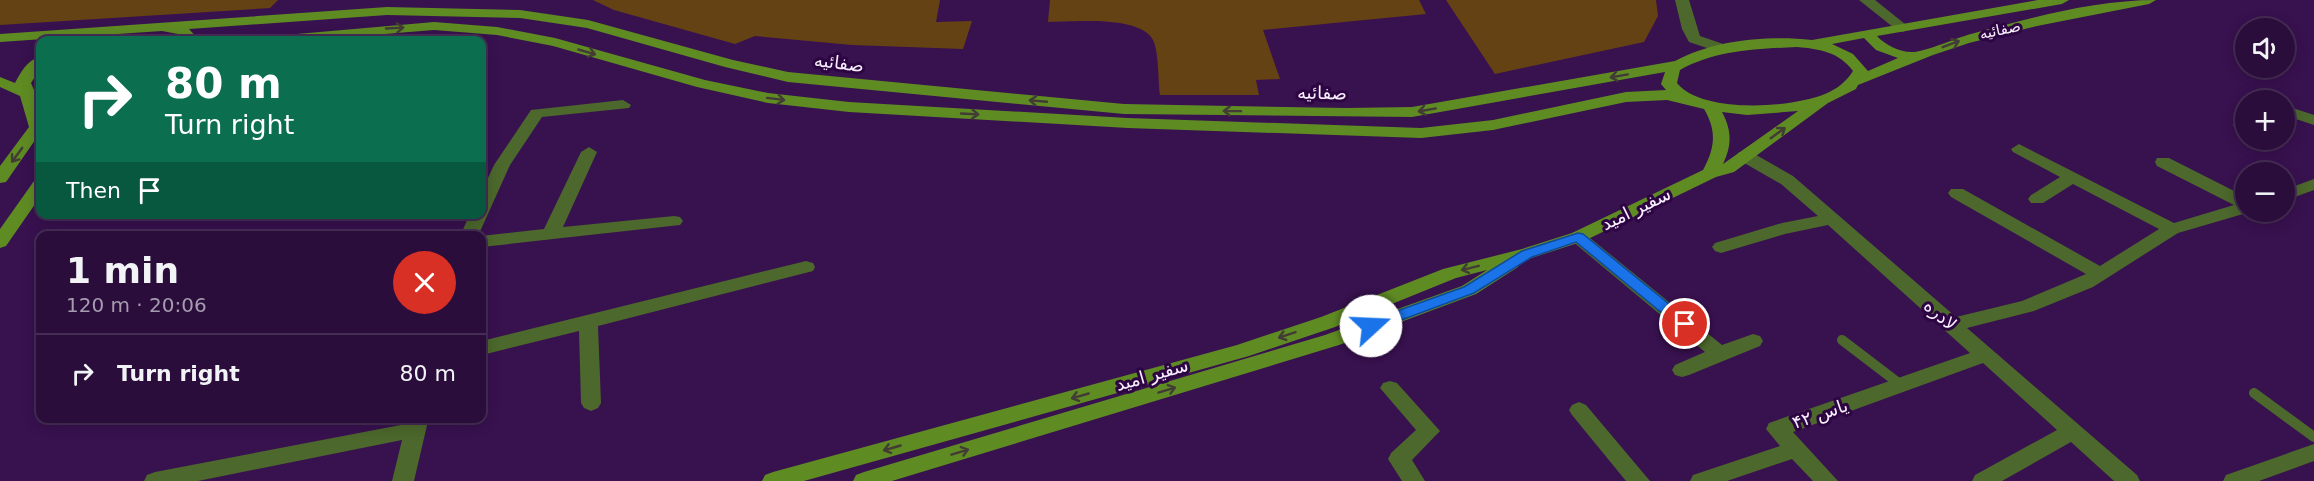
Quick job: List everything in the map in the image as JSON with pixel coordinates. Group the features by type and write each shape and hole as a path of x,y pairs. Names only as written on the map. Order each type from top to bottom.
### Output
{"main road":[{"name":"صفائیه","path":"0,38 387,11 520,14 588,24 729,64 788,76 1124,109 1412,112 1677,65 1690,58 1724,49 1806,44 2062,0"},
{"name":"صفائیه","path":"312,36 434,26 497,31 555,42 702,84 768,98 849,107 1128,123 1421,134 1493,125 1626,97 1667,95 1685,97 1710,105 1773,110 1822,101 1844,92 1858,81 1911,56 1937,50 1972,36 2149,0"},
{"path":"98,36 143,27 166,27 183,31 188,36"},
{"path":"1868,34 1878,45 1898,54 1911,56"},
{"path":"1806,44 1824,45 1842,51 1861,71 1858,81"},
{"path":"34,96 23,83 29,71 36,65"},
{"path":"1677,65 1673,68 1669,84 1678,95 1685,97"},
{"path":"0,82 34,96"},
{"name":"سفیر امید","path":"772,481 1242,351 1328,322 1450,273 1527,254 1578,237 1710,173 1728,168 1822,101"},
{"path":"1710,105 1718,116 1723,150 1710,173"},
{"path":"0,178 36,130"},
{"path":"0,242 36,191"},
{"name":"سفیر امید","path":"864,481 1332,340 1469,290 1527,254"}],"street":[{"path":"1682,0 1689,29 1694,39 1724,49"},
{"path":"1866,0 1903,28"},
{"path":"486,200 502,165 537,113 623,105"},
{"path":"2295,114 2314,120"},
{"path":"2019,149 2172,229"},
{"path":"551,234 589,152"},
{"name":"لادره","path":"1745,156 1787,180 2129,481"},
{"path":"2163,162 2235,199"},
{"path":"2037,199 2073,177"},
{"path":"2295,192 2314,184"},
{"path":"1957,193 2100,274"},
{"path":"1952,325 2027,306 2086,283 2172,229 2235,209"},
{"path":"1721,247 1782,229 1832,219"},
{"path":"486,241 674,221"},
{"path":"1578,237 1720,354"},
{"path":"486,347 806,267"},
{"path":"588,322 591,403"},
{"path":"1682,370 1753,341"},
{"name":"یاس ۴۲","path":"1701,481 1797,449 1778,429 1986,355"},
{"path":"1390,388 1429,431 1399,459 1414,481"},
{"path":"1579,410 1639,481"},
{"path":"156,481 416,424 403,481"},
{"path":"1983,481 2072,432"},
{"path":"1797,449 1827,481"},
{"path":"2234,481 2314,452"}],"lane":[{"path":"1842,340 1901,385"},
{"path":"2254,393 2314,437"}],"shaded area":[{"path":"0,0 278,0 270,8 0,25"},
{"path":"593,0 940,0 936,22 972,21 963,49 852,45 755,36 735,44 614,10"},
{"path":"1050,0 1419,0 1426,14 1263,30 1280,79 1256,80 1259,95 1160,95 1155,45 1146,32 1121,23 1048,22"},
{"path":"1446,0 1656,0 1658,16 1644,42 1495,74"}],"route":[{"path":"1371,326 1469,290 1527,254 1578,237 1685,324"}]}
